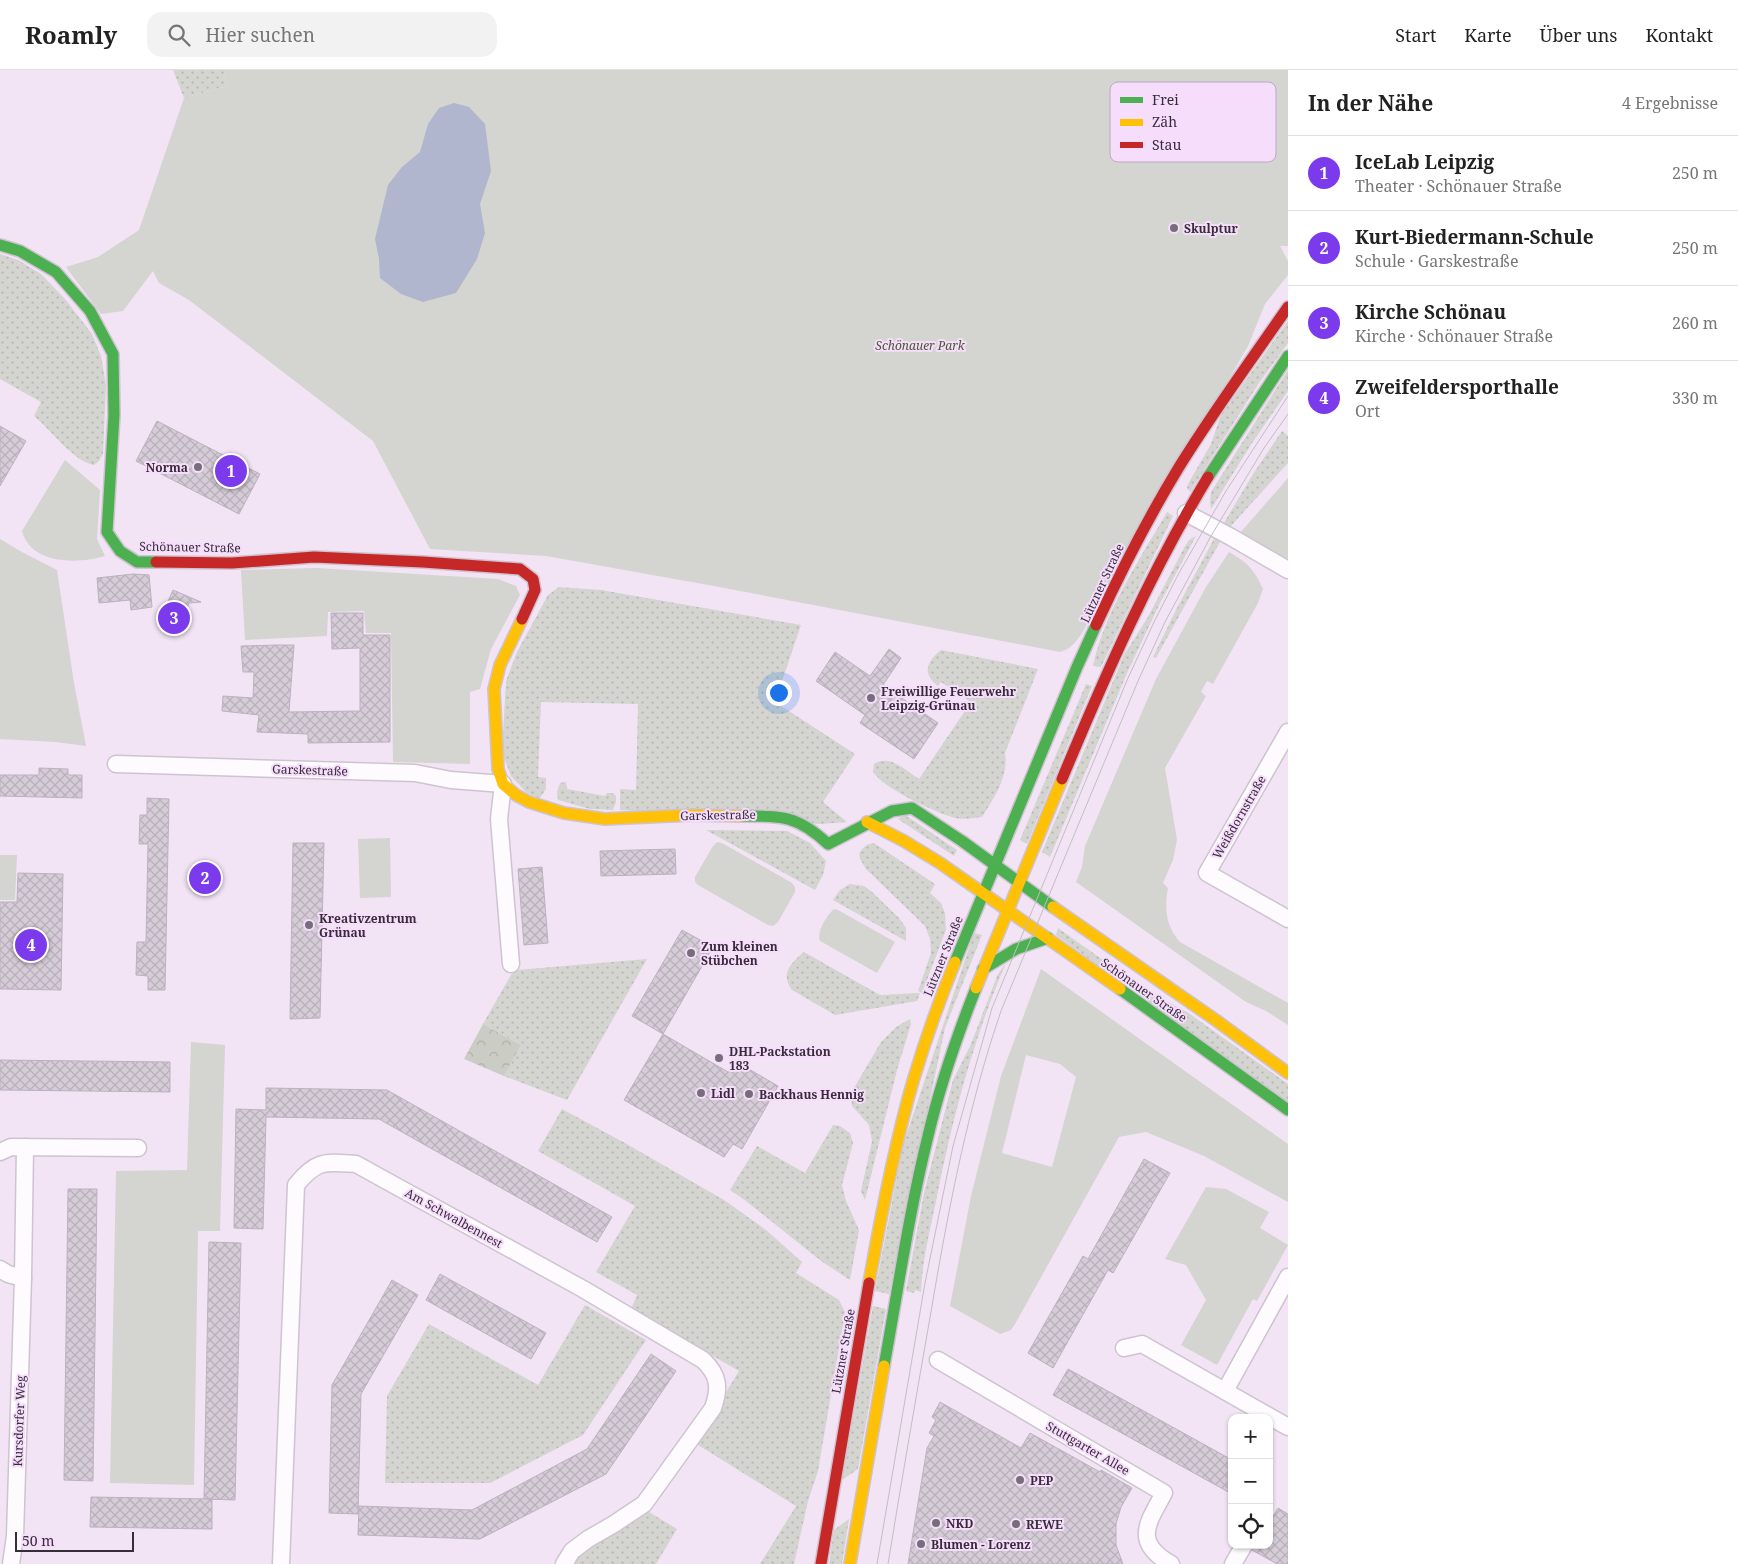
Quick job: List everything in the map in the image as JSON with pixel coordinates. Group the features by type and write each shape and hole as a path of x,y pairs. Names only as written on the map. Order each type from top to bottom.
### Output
{"main road":[{"name":"Schönauer Straße","path":"0,246 20,251 56,272 90,311 113,354 114,415 107,532 120,551 137,562 232,563 314,557 520,569 533,579 535,590 500,665 494,688 498,769 503,784"},
{"name":"Lützner Straße","path":"821,1564 866,1296 900,1129 913,1081 940,1000 1077,667 1124,566 1173,478 1220,403 1288,307"},
{"path":"850,1564 914,1201 928,1134 955,1044 983,969 1114,655 1182,511 1288,356"},
{"name":"Lützner Straße","path":"1192,468 1211,435 1220,403"},
{"name":"Garskestraße","path":"503,784 516,795 530,802 564,813 605,818 692,815 775,816 797,821 812,829 828,844 892,810 912,808 962,840 995,865"},
{"path":"867,822 889,831 984,894"},
{"name":"Schönauer Straße","path":"995,865 1288,1073"},
{"name":"Schönauer Straße","path":"984,894 1288,1110"},
{"path":"983,969 1016,949 1048,938"}],"street":[{"path":"1182,511 1207,523 1288,570"},
{"name":"Weißdornstraße","path":"1288,732 1207,873 1288,920"},
{"name":"Garskestraße","path":"116,764 415,773 451,780 503,784"},
{"path":"503,784 499,819 511,964"},
{"path":"0,1152 10,1147 138,1148"},
{"name":"Kursdorfer Weg","path":"12,1564 15,1536 25,1147"},
{"name":"Am Schwalbennest","path":"281,1564 296,1185 308,1170 327,1162 356,1164 583,1289 703,1360 712,1368 717,1380 718,1395 713,1408 644,1504 572,1551 564,1564"},
{"path":"0,1269 8,1274 23,1278"},
{"path":"1225,1391 1288,1277"},
{"path":"1124,1348 1142,1344 1288,1427"},
{"name":"Stuttgarter Allee","path":"938,1360 1164,1493 1149,1520 1146,1535 1152,1551 1170,1564"},
{"path":"1233,1564 1242,1549"},
{"path":"0,1560 12,1564"}],"green space":[{"path":"173,70 224,70 227,86 184,98"},
{"name":"Schönauer Park","path":"224,70 1288,70 1288,246 1280,246 1288,261 1288,275 1265,304 1248,346 1082,633 1073,645 1060,652 546,556 430,549 373,441 189,300 159,283 153,271 123,311 101,314 66,267 98,257 139,230 184,98 227,86"},
{"path":"0,254 18,260 41,274 65,299 92,334 101,356 106,385 103,454 94,465 86,463 70,452 34,416 41,402 0,379"},
{"path":"1288,321 1288,343 1259,383 1190,492 1187,488 1188,484 1211,444 1221,415"},
{"path":"1288,370 1288,391 1252,443 1211,509 1211,492"},
{"path":"1282,431 1288,436 1288,463 1230,527 1224,523 1253,474"},
{"path":"65,460 100,490 97,539 105,556 69,561 45,556 27,542 22,531"},
{"path":"1288,478 1288,559 1240,533"},
{"path":"1167,512 1173,516 1101,667 1093,666 1098,645 1114,606 1134,567"},
{"path":"1196,536 1159,605 1127,673 1050,857 1042,852 1124,655 1148,617 1184,548 1189,540"},
{"path":"1215,537 1221,540 1156,658 1153,657 1178,606"},
{"path":"0,539 57,570 74,683 86,746 0,739"},
{"path":"1229,552 1241,559 1249,567 1263,589 1258,603 1213,684 1207,681 1201,692 1206,696 1165,768 1177,840 1173,860 1163,883 1168,888 1166,910 1172,930 1180,942 1288,1003 1288,1025 1266,1011 1246,1002 1076,882 1082,867 1085,846 1156,679 1206,587"},
{"path":"316,568 498,579 516,586 520,595 491,649 480,689 470,692 470,764 393,762 391,633 366,633 364,611 328,612 327,636 245,640 241,570"},
{"path":"559,587 601,590 801,625 775,702 855,754 823,802 847,822 820,824 620,810 620,789 636,790 638,704 541,702 538,777 546,778 546,789 539,799 526,792 511,776 502,753 506,681 517,652 548,595"},
{"path":"941,650 1038,669 1005,753 1005,770 1000,786 982,817 958,819 936,811 898,792 873,772 874,764 886,761 897,764 919,779 971,702 941,682 938,686 930,677 928,672 929,664"},
{"path":"1086,684 1092,686 1027,844 1020,840"},
{"path":"566,782 567,789 605,796 607,793 613,793 616,796 616,802 613,810 590,809 558,800 557,792 560,783"},
{"path":"905,815 957,850 954,856 898,819"},
{"path":"706,830 787,831 810,843 826,861 823,875 815,890"},
{"path":"390,838 391,897 360,898 358,839"},
{"path":"717,842 722,843 792,883 795,887 795,892 778,922 773,926 768,925 695,882 695,877"},
{"path":"874,843 935,884 930,893 941,903 945,913 946,930 922,993 918,991 931,953 930,939 925,926 866,869 860,859 859,854 863,848"},
{"path":"0,855 17,855 15,900 0,900"},
{"path":"850,884 864,886 899,918 906,928 906,941 833,900 840,890"},
{"path":"834,909 895,942 877,973 820,941 819,937 825,919"},
{"path":"1058,928 1145,990 1187,1012 1288,1084 1288,1102 1056,935"},
{"path":"974,933 982,935 945,1028 889,1294 875,1291 903,1145"},
{"path":"804,952 880,995 920,993 917,1001 835,1015 792,990 789,984 787,973 791,964"},
{"path":"647,959 567,1100 504,1076 521,1045 483,1024 511,975 517,970"},
{"path":"1006,963 983,1021 956,1110 927,1246 921,1292 915,1290 914,1293 906,1291 924,1193 953,1080 971,1044 998,974"},
{"path":"1041,969 1288,1144 1288,1202 1204,1156 1146,1132 1119,1137 1015,1324 1011,1330 1000,1334 950,1306 971,1196 1001,1076","holes":["1026,1055 1060,1064 1076,1077 1052,1167 1002,1153"]},
{"path":"910,1019 911,1024 897,1070 865,1200 861,1191 872,1141 869,1125 852,1106 851,1093 881,1042 896,1027"},
{"path":"483,1024 521,1045 504,1076 464,1059"},
{"path":"191,1042 225,1045 220,1231 198,1231 194,1485 110,1483 116,1171 187,1170"},
{"path":"562,1109 724,1200 766,1230 802,1262 796,1273 839,1300 845,1312 818,1471 808,1501 794,1564 760,1564 796,1506 695,1443 739,1371 631,1309 637,1295 596,1272 635,1206 538,1151"},
{"path":"833,1125 840,1126 850,1133 853,1143 842,1185 846,1201 859,1230 850,1280 821,1261 730,1190 757,1146 805,1173"},
{"path":"1206,1187 1226,1189 1269,1212 1260,1228 1288,1245 1257,1301 1253,1299 1217,1365 1181,1345 1206,1300 1186,1265 1165,1259"},
{"path":"585,1305 646,1340 583,1435 490,1483 385,1483 387,1396 429,1324 538,1385"},
{"path":"873,1306 886,1309 858,1469 842,1480"},
{"path":"649,1512 677,1529 656,1564 572,1564 581,1552"},
{"path":"849,1519 842,1564 829,1564 834,1530"}],"water":[{"path":"454,103 469,107 485,124 491,171 480,204 485,233 477,259 456,293 423,302 401,294 380,278 375,239 388,185 402,167 420,152 428,124 439,108"}],"building":[{"name":"Norma","path":"157,421 260,474 239,514 136,461"},
{"path":"0,426 26,441 0,486"},
{"path":"133,574 149,575 152,607 131,610 130,600 99,603 97,578"},
{"path":"173,590 201,602 189,603 177,633 160,627"},
{"path":"331,613 363,613 363,635 390,635 390,742 308,743 308,734 257,732 259,715 222,711 223,696 253,698 254,672 243,672 241,646 294,645 289,712 360,711 360,648 332,649"},
{"name":"Freiwillige Feuerwehr Leipzig-Grünau","path":"889,649 901,658 883,685 938,723 914,759 860,723 865,715 816,681 835,652 870,676"},
{"path":"39,768 68,769 68,775 82,775 82,798 0,796 0,775 39,775"},
{"path":"147,798 169,799 165,990 148,990 148,976 136,975 137,942 146,942 148,844 139,844 140,815 147,815"},
{"path":"293,843 324,843 320,1018 290,1019"},
{"path":"675,849 676,874 601,876 600,851"},
{"path":"542,867 548,943 524,945 518,869"},
{"path":"18,873 63,874 61,990 0,989 0,902 17,902"},
{"path":"682,930 713,947 663,1034 632,1016"},
{"name":"Lidl","path":"663,1034 728,1072 735,1061 778,1086 742,1149 733,1144 724,1157 624,1100"},
{"path":"0,1060 170,1062 170,1092 0,1090"},
{"path":"266,1088 387,1090 612,1217 597,1242 379,1119 266,1117 263,1229 234,1228 236,1109 266,1110"},
{"path":"1144,1159 1170,1173 1113,1273 1108,1270 1053,1368 1028,1353 1083,1256 1088,1259"},
{"path":"68,1189 97,1189 93,1481 64,1480"},
{"path":"209,1242 241,1243 235,1500 204,1499"},
{"path":"440,1274 546,1333 531,1359 426,1300"},
{"path":"392,1280 418,1295 361,1394 358,1514 329,1513 332,1385"},
{"path":"651,1354 676,1371 606,1474 480,1539 358,1535 359,1506 472,1510 587,1449"},
{"path":"1068,1369 1228,1458 1228,1492 1053,1395"},
{"name":"PEP","path":"940,1402 1021,1448 1030,1433 1132,1488 1121,1507 1116,1524 1116,1545 1123,1564 908,1564 927,1448 934,1436 929,1433 936,1420 932,1417"},
{"path":"91,1497 212,1499 212,1529 90,1527"},
{"path":"1278,1508 1288,1514 1288,1564 1277,1564 1252,1550 1273,1549 1273,1516"}],"tram line":[{"path":"877,1564 925,1283 953,1146 992,1008 1128,678 1155,620 1179,573 1226,491 1288,396"},
{"path":"888,1564 938,1269 960,1157 989,1047 1001,1011 1138,681 1165,622 1211,536 1264,448 1288,414"}],"traffic: fast":[{"path":"0,245 20,251 56,272 90,311 113,354 114,415 107,532 120,551 137,562 156,562"},
{"path":"1208,477 1288,356"},
{"path":"955,962 1096,625"},
{"path":"741,816 778,817 798,822 817,834 828,844 892,811 912,808 962,841 1053,907"},
{"path":"983,969 1016,949 1048,938"},
{"path":"884,1366 909,1222 928,1136 949,1061 976,988"},
{"path":"1120,989 1288,1110"}],"traffic: slow":[{"path":"522,619 500,665 494,689 498,769 503,784 516,795 529,802 564,813 605,819 692,815 741,816"},
{"path":"976,988 1062,779"},
{"path":"867,822 904,841 940,863 1120,989"},
{"path":"1053,907 1217,1021 1288,1073"},
{"path":"869,1283 888,1181 906,1106 927,1036 955,962"},
{"path":"850,1564 884,1366"}],"traffic: jam":[{"path":"1096,625 1135,545 1179,467 1288,307"},
{"path":"1062,779 1129,625 1167,550 1208,477"},
{"path":"156,562 232,563 314,557 520,569 533,579 535,590 522,619"},
{"path":"821,1564 869,1283"}],"place":[{"name":"Skulptur","path":"1174,228"},
{"name":"Norma","path":"198,467"},
{"name":"IceLab Leipzig","path":"231,471"},
{"name":"Kirche Schönau","path":"174,618"},
{"name":"Freiwillige Feuerwehr Leipzig-Grünau","path":"871,698"},
{"name":"Kurt-Biedermann-Schule","path":"205,878"},
{"name":"Kreativzentrum Grünau","path":"309,925"},
{"name":"Zweifeldersporthalle","path":"31,945"},
{"name":"Zum kleinen Stübchen","path":"691,953"},
{"name":"DHL-Packstation 183","path":"719,1058"},
{"name":"Lidl","path":"701,1093"},
{"name":"Backhaus Hennig","path":"749,1094"},
{"name":"PEP","path":"1020,1480"},
{"name":"NKD","path":"936,1523"},
{"name":"REWE","path":"1016,1524"},
{"name":"Blumen - Lorenz","path":"921,1544"}]}
